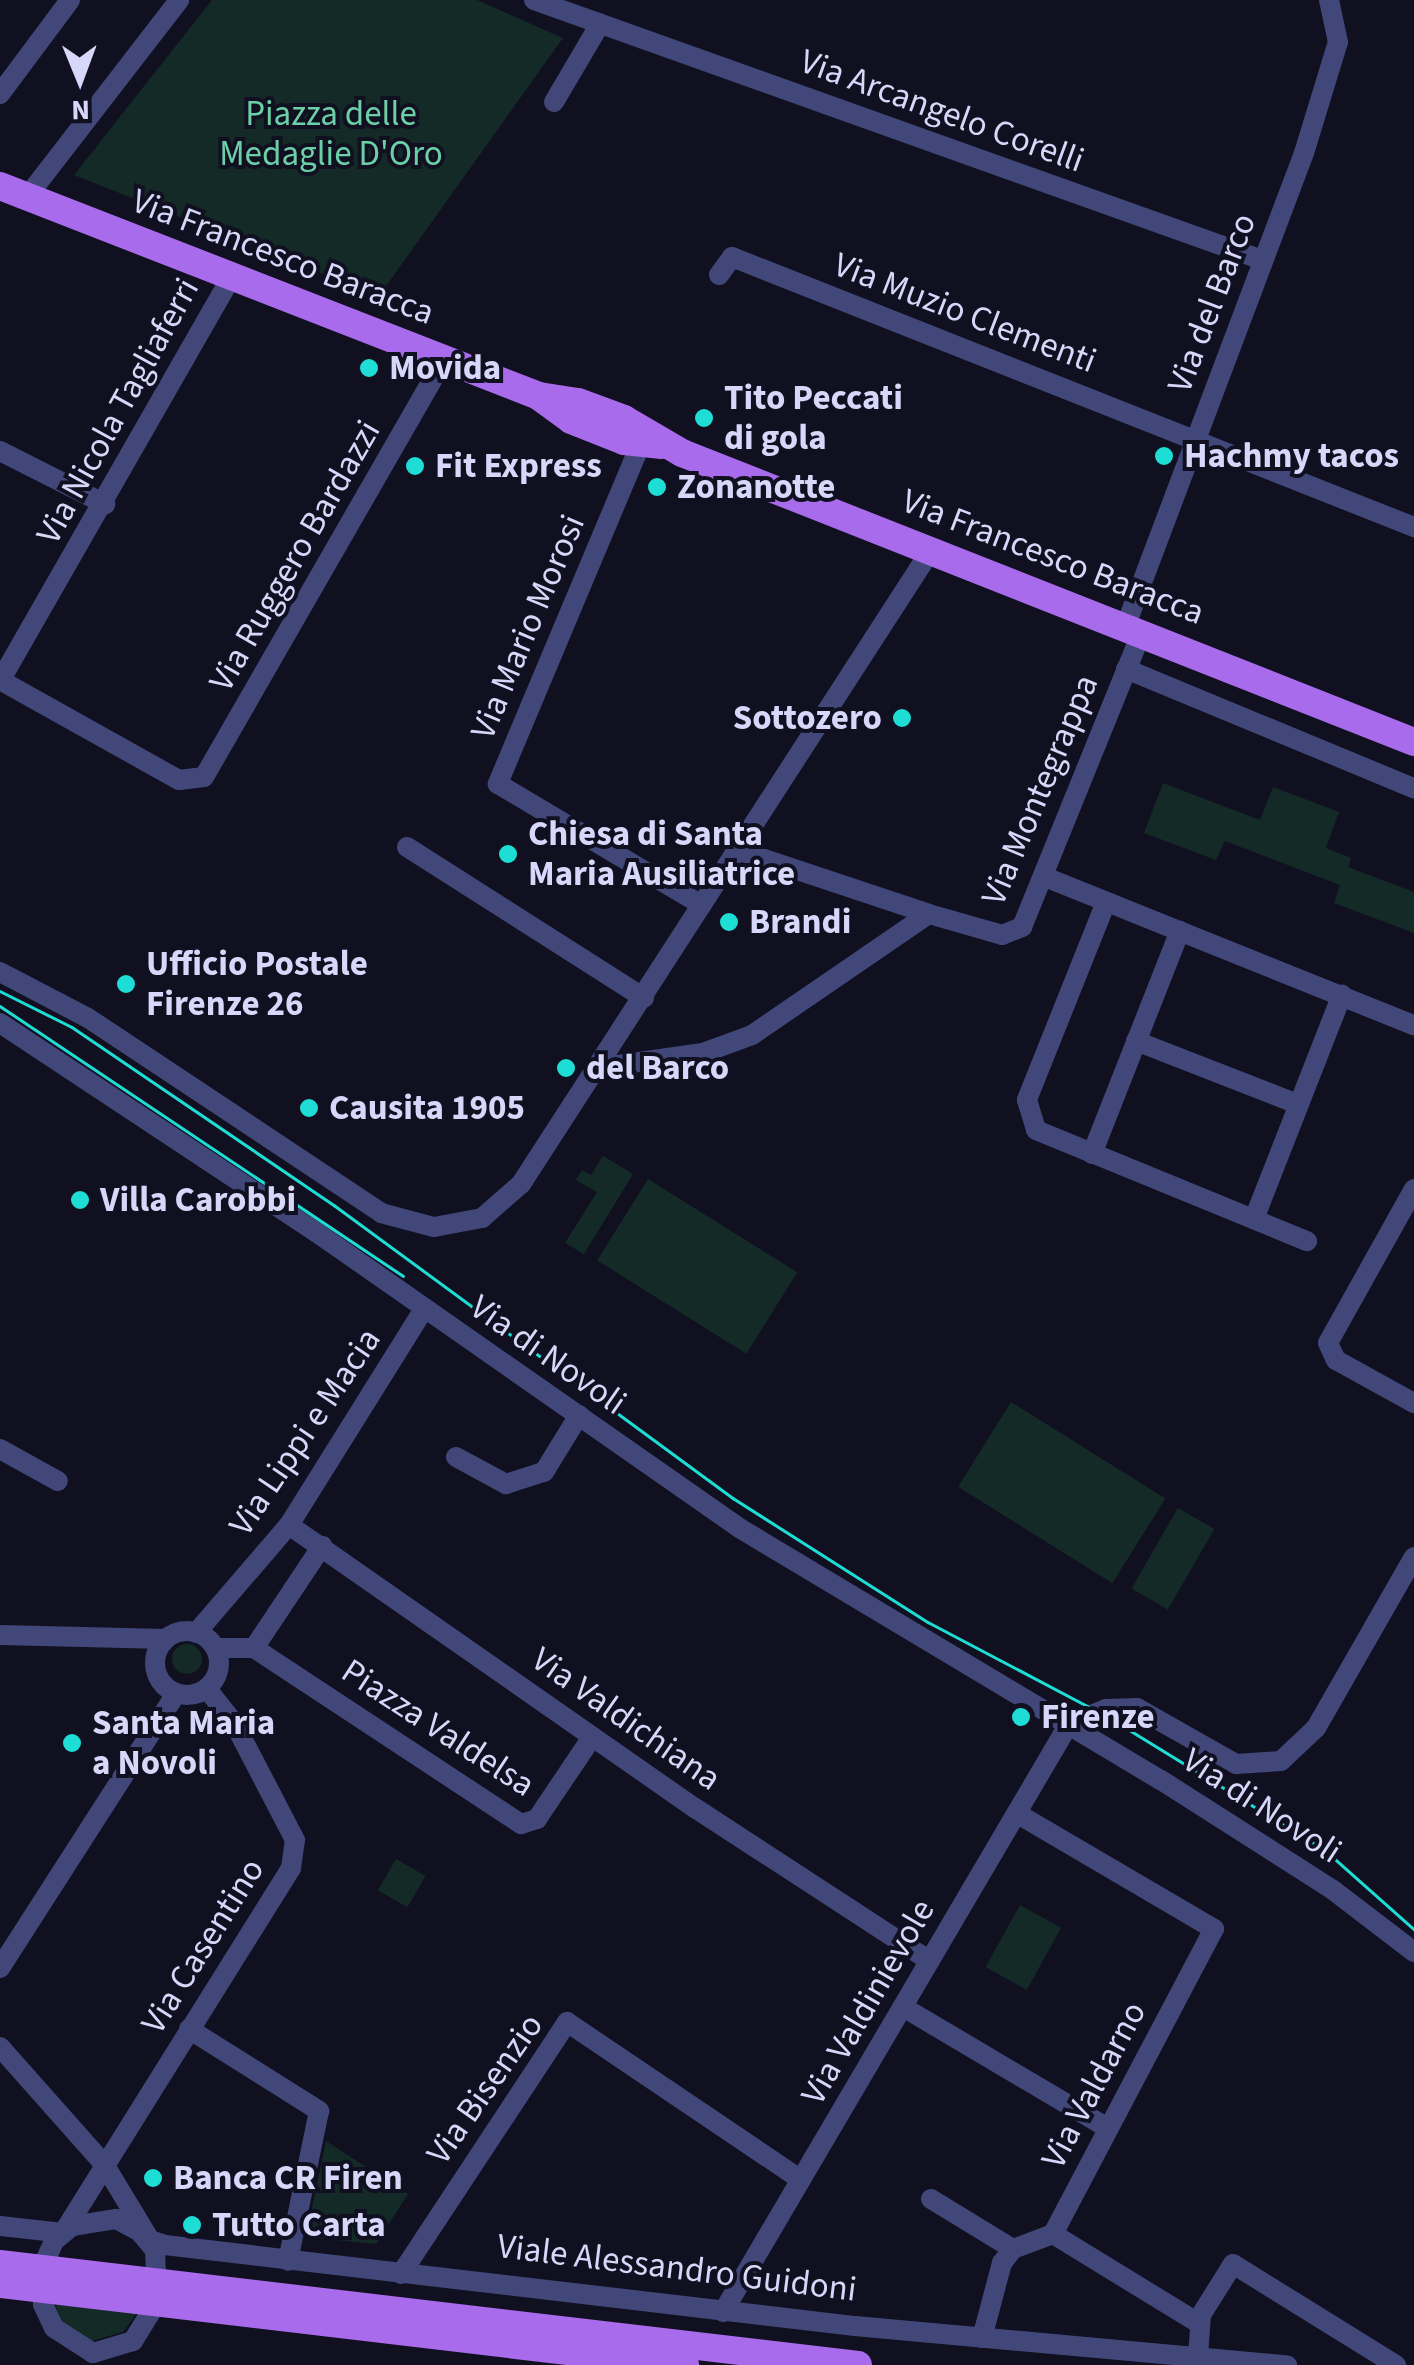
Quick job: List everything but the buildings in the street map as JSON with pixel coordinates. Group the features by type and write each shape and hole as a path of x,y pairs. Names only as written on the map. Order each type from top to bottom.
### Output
{"main road":[{"name":"Via Francesco Baracca","path":"0,186 539,396 578,402 624,419 652,444 1134,629 1414,742"},
{"path":"0,2264 42,2279"},
{"path":"0,2284 42,2279 858,2365"},
{"path":"158,2291 685,2365"}],"street":[{"path":"0,94 70,0"},
{"path":"27,197 180,0"},
{"name":"Via Arcangelo Corelli","path":"534,0 1262,260"},
{"name":"Via del Barco","path":"1134,629 1196,437 1333,61 1338,42 1330,0"},
{"path":"554,102 600,24"},
{"name":"Via Muzio Clementi","path":"719,276 732,257 1196,437"},
{"name":"Via Nicola Tagliaferri","path":"0,681 105,504 231,277"},
{"name":"Via Ruggero Bardazzi","path":"0,681 179,780 198,781 444,360"},
{"path":"1196,437 1414,527"},
{"name":"Via Mario Morosi","path":"652,444 498,784 702,905"},
{"path":"0,450 105,504"},
{"path":"0,973 88,1018 370,1207 412,1224 462,1224 503,1203 597,1068 931,550"},
{"name":"Via Montegrappa","path":"597,1068 704,1053 752,1035 929,914 1013,933 1027,922 1126,669 1134,629"},
{"path":"1126,669 1414,788"},
{"path":"407,846 644,998"},
{"path":"738,850 929,914"},
{"path":"1046,877 1414,1025"},
{"path":"1106,902 1028,1100 1036,1130 1307,1241"},
{"path":"1092,1154 1180,931"},
{"path":"1254,1219 1342,995"},
{"name":"Via di Novoli","path":"0,1024 772,1548 1069,1724 1333,1890 1414,1952"},
{"path":"1136,1041 1298,1104"},
{"path":"1414,1189 1328,1347 1336,1360 1414,1403"},
{"name":"Via Lippi e Macia","path":"196,1633 289,1526 424,1309"},
{"path":"456,1457 506,1484 544,1472 579,1415"},
{"path":"0,1449 58,1481"},
{"name":"Via Valdichiana","path":"289,1526 592,1737 930,1960"},
{"path":"0,1635 106,1642 196,1633 215,1648 254,1648 322,1546"},
{"name":"Via di Novoli","path":"1069,1724 1106,1708 1138,1708 1236,1764 1273,1764 1303,1746 1414,1557"},
{"path":"156,1670 166,1639"},
{"path":"106,1642 156,1670 176,1694"},
{"path":"0,1968 176,1694 207,1689 219,1670 215,1648"},
{"name":"Piazza Valdelsa","path":"254,1648 515,1823 536,1819 592,1737"},
{"name":"Via Casentino","path":"63,2233 291,1868 296,1847 234,1723 207,1689"},
{"name":"Via Valdinievole","path":"723,2312 1069,1724"},
{"name":"Via Valdarno","path":"1016,1814 1214,1929 1106,2127 1054,2234"},
{"path":"902,2007 1106,2127"},
{"name":"Via Bisenzio","path":"401,2274 566,2022 801,2180"},
{"path":"190,2029 319,2111 288,2260"},
{"path":"0,2047 101,2169 150,2240 158,2291 133,2341 92,2359 54,2328 42,2279 63,2233"},
{"path":"0,2064 101,2169"},
{"path":"930,2198 1014,2249"},
{"name":"Viale Alessandro Guidoni","path":"0,2226 63,2233 100,2217 130,2224 150,2240 288,2260 723,2312 1288,2365"},
{"path":"982,2338 996,2278 1014,2249 1054,2234 1198,2324"},
{"path":"1198,2356 1198,2324 1232,2264 1396,2365"}],"green space":[{"name":"Piazza delle Medaglie D'Oro","path":"212,0 477,0 563,38 379,296 74,175"},
{"path":"1163,783 1260,820 1273,787 1339,812 1326,848 1351,858 1348,867 1414,892 1414,933 1334,903 1340,885 1225,841 1216,860 1144,833"},
{"path":"603,1156 633,1174 584,1254 565,1243 597,1192 576,1180 582,1170 591,1175"},
{"path":"648,1179 797,1272 746,1354 597,1260"},
{"path":"1011,1402 1165,1498 1112,1583 958,1487"},
{"path":"1178,1508 1214,1529 1168,1610 1132,1589"},
{"path":"187,1644 198,1648 202,1659 198,1670 187,1674 176,1670 172,1659 176,1648"},
{"path":"396,1859 425,1876 407,1907 378,1890"},
{"path":"1020,1905 1061,1928 1027,1990 986,1967"},
{"path":"326,2141 408,2194 376,2244 306,2237"},
{"path":"54,2301 139,2310 123,2332 92,2341 62,2323"}],"tram line":[{"path":"0,991 72,1027 334,1205 733,1498 928,1622 1110,1718 1326,1851 1414,1929"},
{"path":"0,1006 403,1276"}],"place":[{"name":"Movida","path":"369,368"},
{"name":"Tito Peccati di gola","path":"704,418"},
{"name":"Hachmy tacos","path":"1164,456"},
{"name":"Fit Express","path":"415,466"},
{"name":"Zonanotte","path":"657,487"},
{"name":"Sottozero","path":"902,718"},
{"name":"Chiesa di Santa Maria Ausiliatrice","path":"508,854"},
{"name":"Brandi","path":"729,922"},
{"name":"Ufficio Postale Firenze 26","path":"126,984"},
{"name":"del Barco","path":"566,1068"},
{"name":"Causita 1905","path":"309,1108"},
{"name":"Villa Carobbi","path":"80,1200"},
{"name":"Firenze","path":"1021,1717"},
{"name":"Santa Maria a Novoli","path":"72,1743"},
{"name":"Banca CR Firen","path":"153,2178"},
{"name":"Tutto Carta","path":"192,2225"}]}
